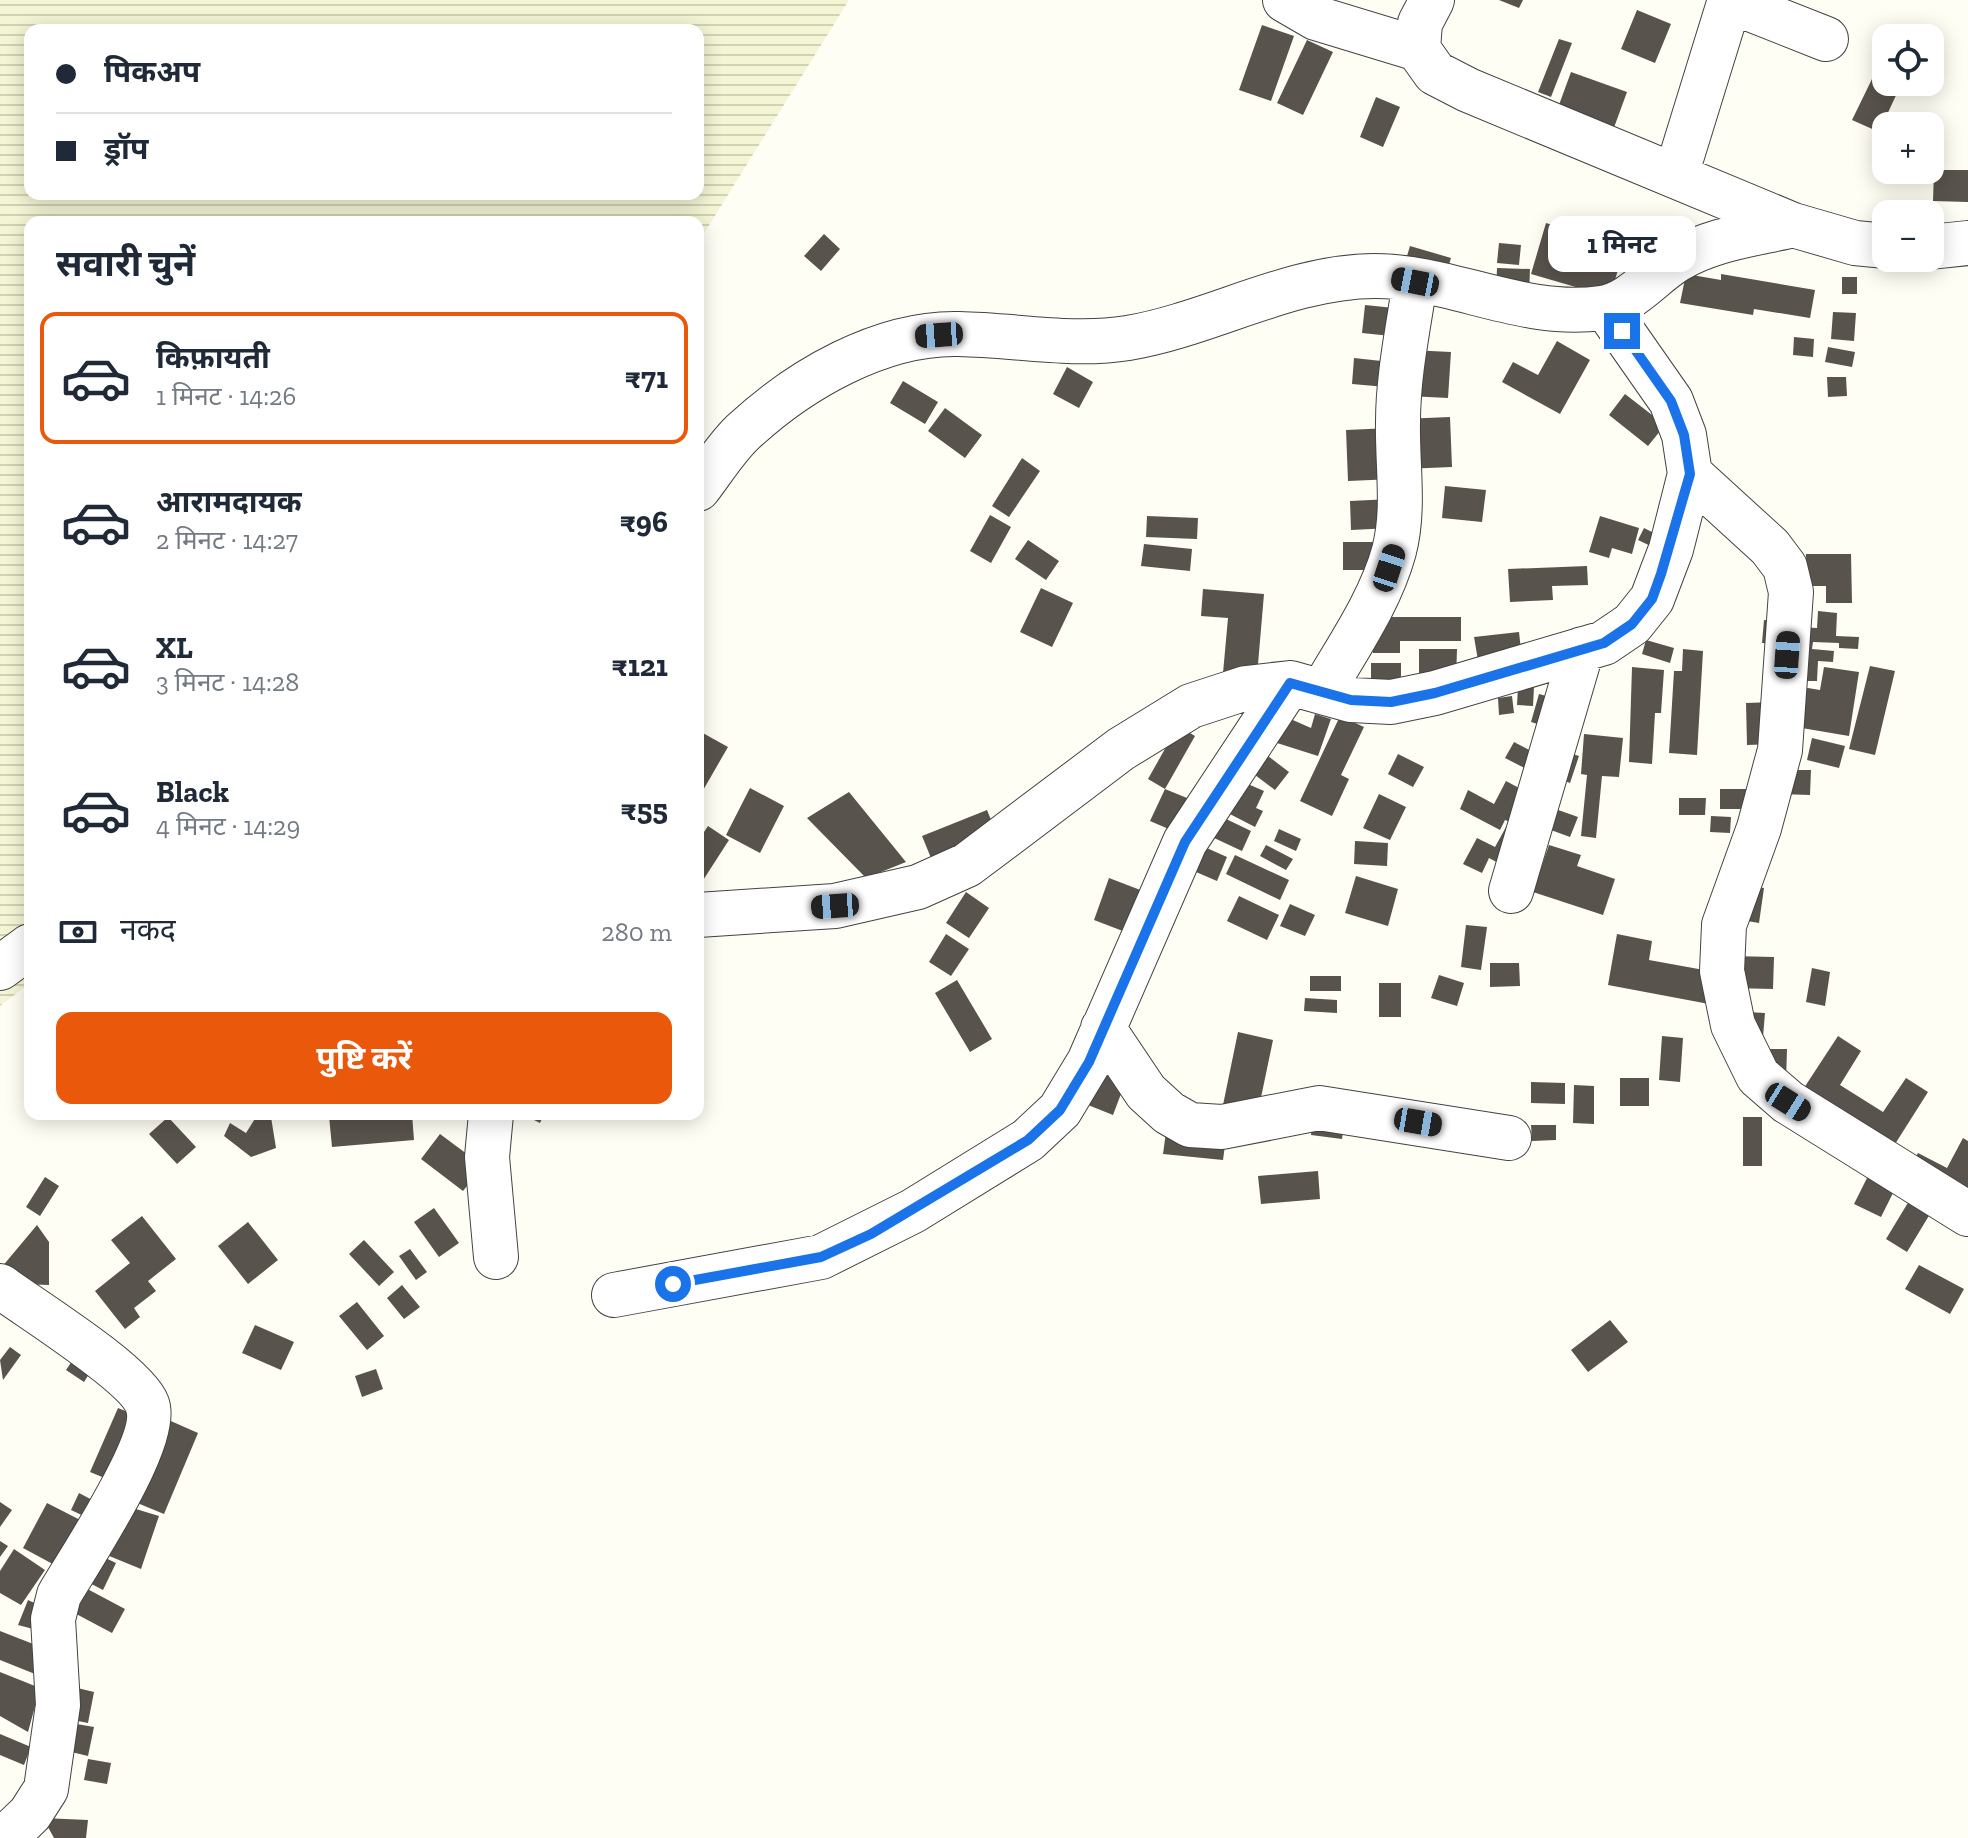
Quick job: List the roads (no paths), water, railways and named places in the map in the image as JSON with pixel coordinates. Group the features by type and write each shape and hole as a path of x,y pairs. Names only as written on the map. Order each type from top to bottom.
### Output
{"street":[{"path":"1285,0 1316,18 1418,49 1435,73 1468,90 1793,225 1855,243 1872,245"},
{"path":"1418,49 1420,23 1432,0"},
{"path":"1676,175 1730,0 1826,39"},
{"path":"704,481 741,433 787,397 828,371 921,336 957,333 1049,340 1127,338 1330,279 1376,276 1532,307 1569,311 1619,301 1677,260 1708,245 1793,225"},
{"path":"1944,246 1968,243"},
{"path":"614,1295 821,1257 871,1234 1028,1140 1060,1110 1089,1062 1185,842 1382,587 1395,549 1401,511 1398,422 1401,377 1415,282"},
{"path":"704,915 835,906 918,887 967,865 1121,749 1191,706 1246,688 1306,688 1351,700 1391,702 1435,693 1604,643 1632,624 1652,599 1671,549 1690,474 1684,435 1671,401 1619,301"},
{"path":"1690,474 1770,547 1785,567 1791,592 1780,750 1759,828 1724,925 1722,971 1733,1025 1758,1076 1788,1102 1968,1214"},
{"path":"1511,891 1582,649"},
{"path":"0,968 24,950"},
{"path":"1103,1028 1146,1092 1190,1125 1222,1127 1319,1108 1509,1138"},
{"path":"490,1120 487,1157 496,1257"},
{"path":"0,1286 115,1369 146,1401 150,1415 141,1452 59,1595 53,1619 58,1705 46,1789 30,1814 5,1838"}]}
